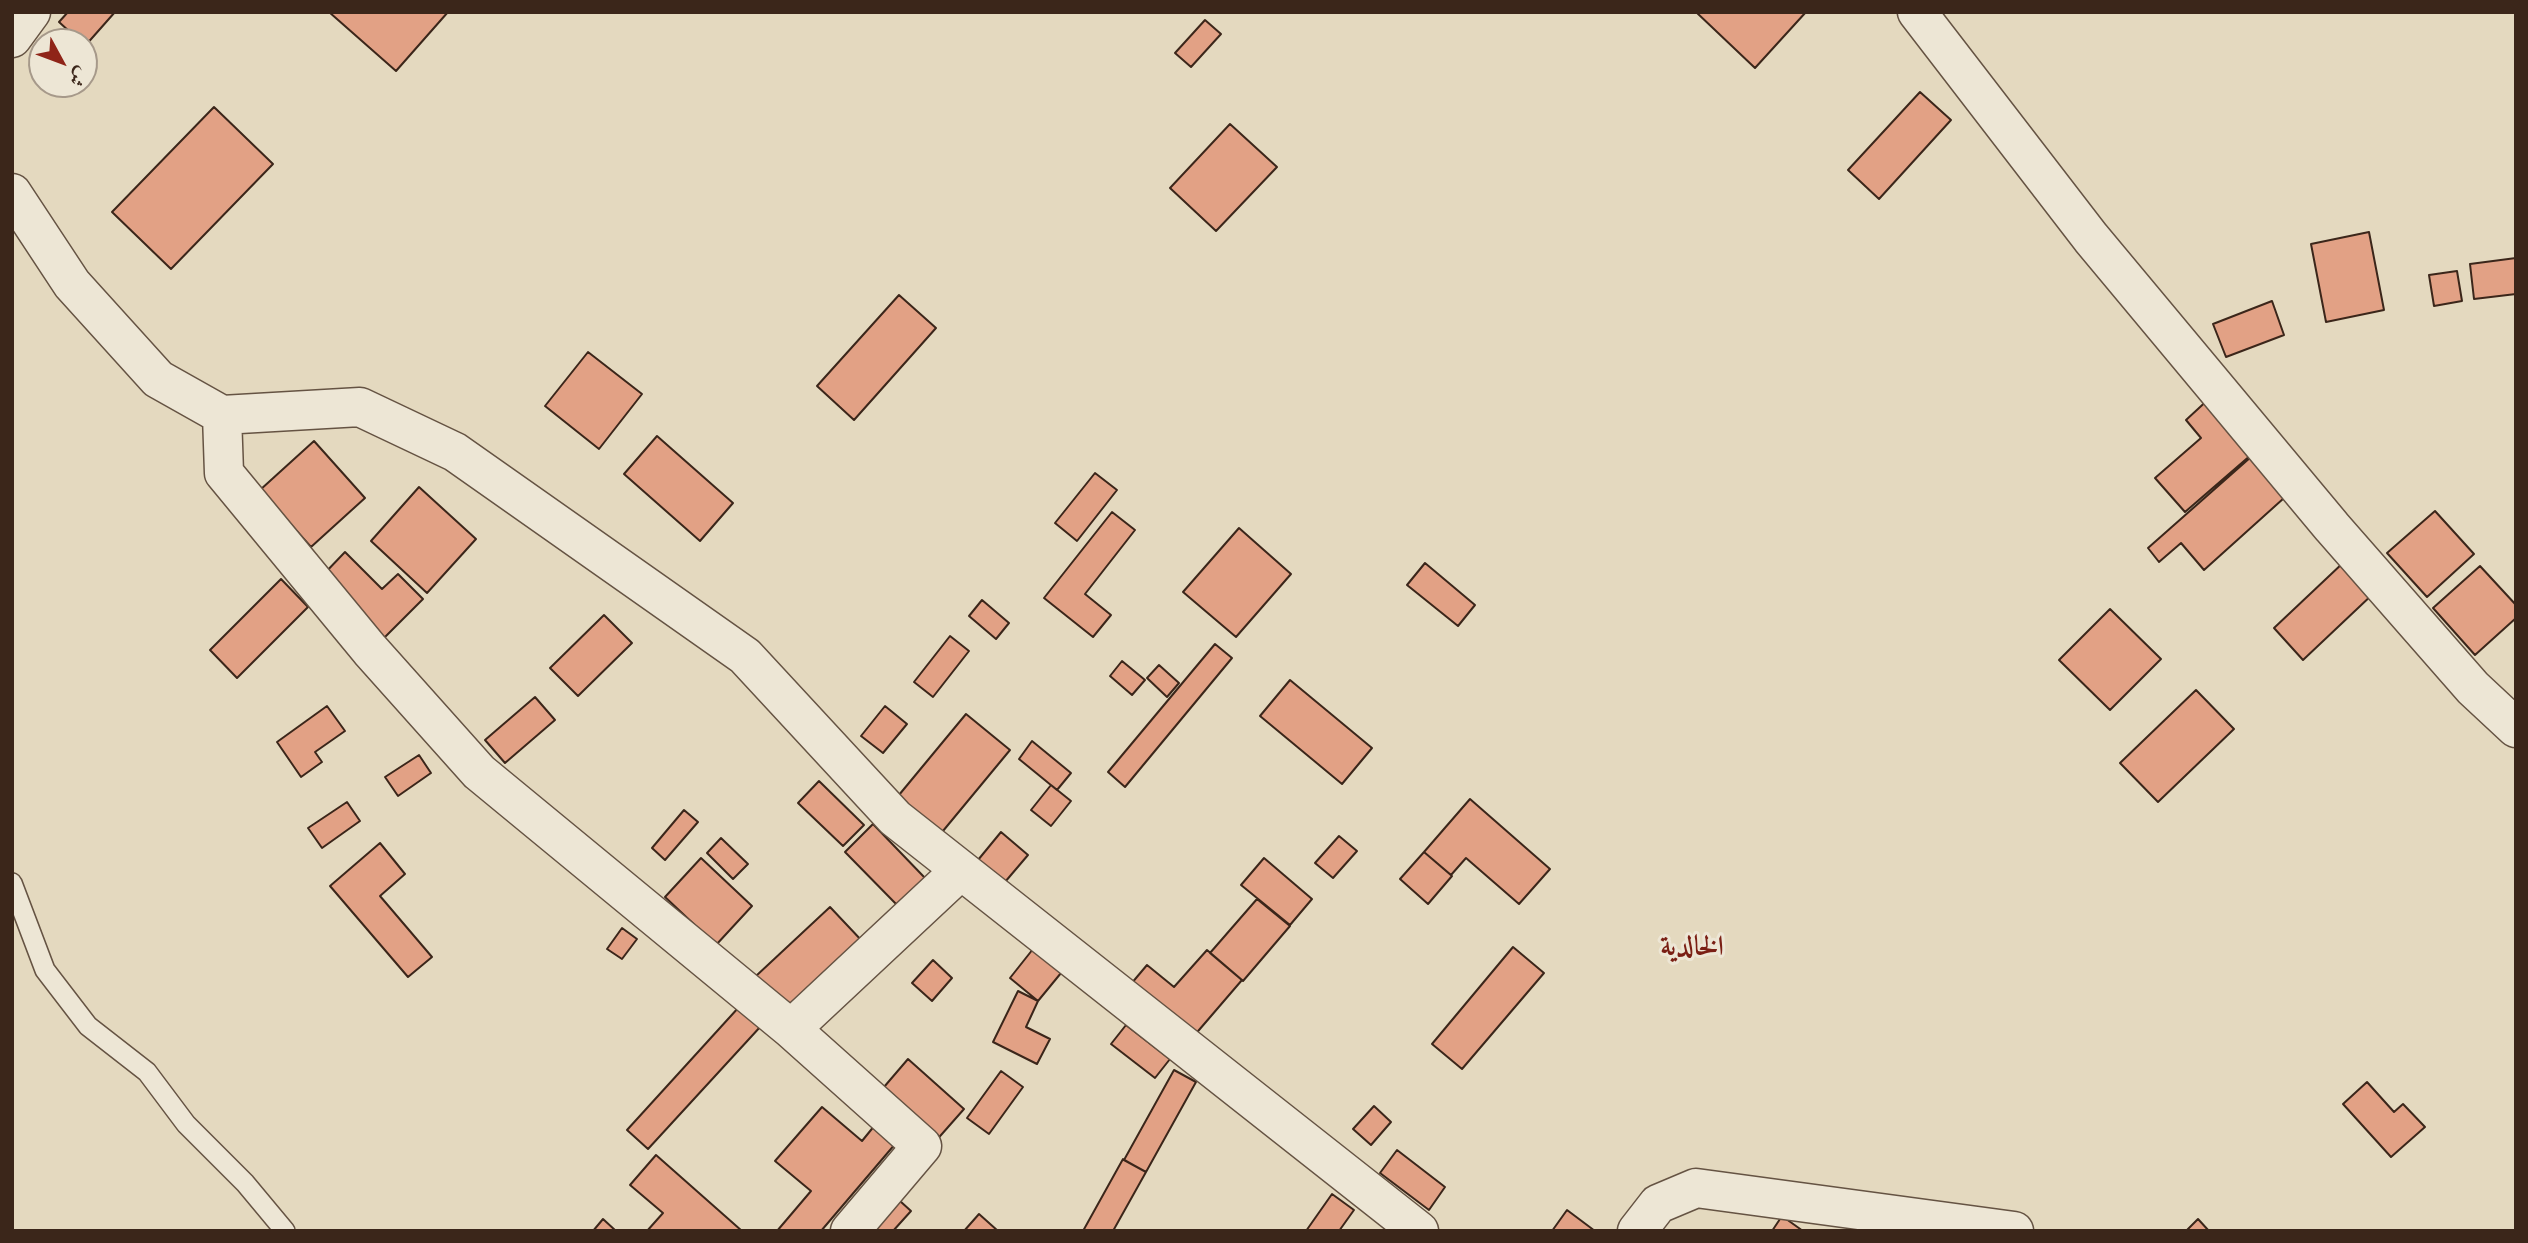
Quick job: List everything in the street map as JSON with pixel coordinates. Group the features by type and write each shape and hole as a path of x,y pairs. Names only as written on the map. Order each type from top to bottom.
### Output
{"street":[{"path":"12,38 31,12"},
{"path":"1917,12 2091,238 2332,527 2465,679 2516,727"},
{"path":"12,193 72,284 158,379 222,415 360,407 455,452 745,656 895,818 1419,1231"},
{"path":"222,415 225,473 370,650 479,772 791,1029 922,1146 850,1231"},
{"path":"791,1029 961,870"},
{"path":"1637,1231 1658,1204 1696,1188 2014,1231"}],"lane":[{"path":"12,883 45,970 88,1026 147,1072 186,1124 245,1184 285,1231"}],"building":[{"path":"68,12 115,12 98,31 98,28 66,28 59,22"},
{"path":"329,12 448,12 396,71"},
{"path":"1696,12 1806,12 1755,68"},
{"path":"1205,20 1221,34 1191,67 1175,53"},
{"path":"1920,92 1951,120 1879,199 1848,170"},
{"path":"214,107 273,164 171,269 112,212"},
{"path":"1230,124 1277,167 1216,231 1170,188"},
{"path":"2369,232 2384,310 2326,322 2311,244"},
{"path":"2516,258 2516,294 2474,299 2470,264"},
{"path":"2457,271 2462,301 2434,306 2429,275"},
{"path":"899,295 936,328 854,420 817,386"},
{"path":"2272,301 2284,335 2226,357 2213,324"},
{"path":"588,352 642,394 599,449 545,406"},
{"path":"2212,396 2259,448 2185,512 2155,478 2201,438 2186,420"},
{"path":"657,436 733,503 700,541 624,474"},
{"path":"314,441 365,498 311,547 260,490"},
{"path":"2260,449 2294,489 2204,570 2181,543 2159,562 2148,548"},
{"path":"1095,473 1117,490 1077,541 1055,523"},
{"path":"419,487 476,539 427,593 371,541"},
{"path":"2435,511 2474,554 2427,597 2387,553"},
{"path":"1112,512 1135,530 1085,594 1111,615 1093,637 1044,598"},
{"path":"1239,528 1291,574 1236,637 1183,592"},
{"path":"345,552 382,589 398,574 423,599 384,638 322,576"},
{"path":"2345,561 2375,592 2303,660 2274,628"},
{"path":"1425,563 1475,605 1458,626 1407,585"},
{"path":"2480,566 2516,605 2516,618 2475,655 2433,608"},
{"path":"281,579 308,607 237,678 210,650"},
{"path":"982,600 1009,623 996,639 969,616"},
{"path":"2110,609 2161,659 2110,710 2059,660"},
{"path":"604,615 632,643 578,696 550,668"},
{"path":"950,636 969,651 933,697 914,682"},
{"path":"1215,644 1232,658 1125,787 1108,772"},
{"path":"1122,661 1145,680 1132,695 1110,676"},
{"path":"1159,665 1179,683 1167,697 1147,678"},
{"path":"1290,680 1372,748 1342,784 1260,716"},
{"path":"2196,690 2234,729 2158,802 2120,763"},
{"path":"535,697 555,720 505,763 485,740"},
{"path":"327,706 345,731 315,752 322,762 301,777 277,742"},
{"path":"885,706 907,724 883,753 861,736"},
{"path":"966,714 1010,750 938,837 894,801"},
{"path":"1032,741 1071,773 1057,790 1019,759"},
{"path":"419,755 431,773 398,796 385,777"},
{"path":"819,781 864,825 843,846 798,803"},
{"path":"1051,785 1071,801 1051,826 1031,810"},
{"path":"1470,799 1550,869 1519,904 1466,858 1451,875 1424,852"},
{"path":"347,802 360,821 322,848 308,828"},
{"path":"684,810 698,822 665,860 652,848"},
{"path":"873,824 925,878 898,906 845,852"},
{"path":"1001,832 1028,855 1005,882 978,860"},
{"path":"1339,836 1357,851 1333,878 1315,863"},
{"path":"721,838 748,864 733,879 707,853"},
{"path":"380,843 405,874 380,896 432,957 408,977 330,886"},
{"path":"1424,852 1452,876 1428,904 1400,879"},
{"path":"701,858 752,906 716,945 665,897"},
{"path":"1264,858 1312,899 1290,925 1241,885"},
{"path":"1257,899 1290,926 1243,981 1210,953"},
{"path":"830,907 863,942 789,1012 756,976"},
{"path":"622,928 637,939 622,959 607,949"},
{"path":"1513,947 1544,973 1462,1069 1432,1044"},
{"path":"1033,949 1061,973 1038,1001 1010,978"},
{"path":"1207,950 1242,980 1193,1037 1131,984 1147,965 1174,987"},
{"path":"933,960 952,978 932,1001 912,983"},
{"path":"1018,991 1038,1001 1026,1027 1050,1039 1037,1064 993,1042"},
{"path":"739,1007 761,1026 648,1149 627,1130"},
{"path":"1126,1025 1170,1059 1155,1078 1111,1044"},
{"path":"908,1059 964,1109 934,1143 878,1094"},
{"path":"1174,1070 1196,1082 1146,1172 1124,1160"},
{"path":"1001,1071 1023,1087 989,1134 967,1118"},
{"path":"2367,1082 2394,1112 2403,1104 2425,1127 2391,1157 2343,1104"},
{"path":"1374,1106 1391,1122 1371,1145 1353,1129"},
{"path":"822,1107 862,1141 875,1125 896,1143 821,1231 777,1231 811,1191 775,1161"},
{"path":"1397,1150 1445,1187 1429,1210 1380,1173"},
{"path":"656,1155 742,1231 647,1231 663,1213 630,1185"},
{"path":"1123,1159 1146,1172 1113,1231 1083,1231"},
{"path":"889,1191 911,1211 893,1231 854,1231"},
{"path":"1332,1194 1354,1210 1339,1231 1306,1231"},
{"path":"1567,1210 1595,1231 1552,1231"},
{"path":"979,1214 998,1231 964,1231"},
{"path":"1782,1216 1803,1231 1772,1231"},
{"path":"603,1219 616,1231 593,1231"},
{"path":"2198,1219 2209,1231 2186,1231"}],"district":[{"name":"الخالدية","path":"1692,948"}]}
